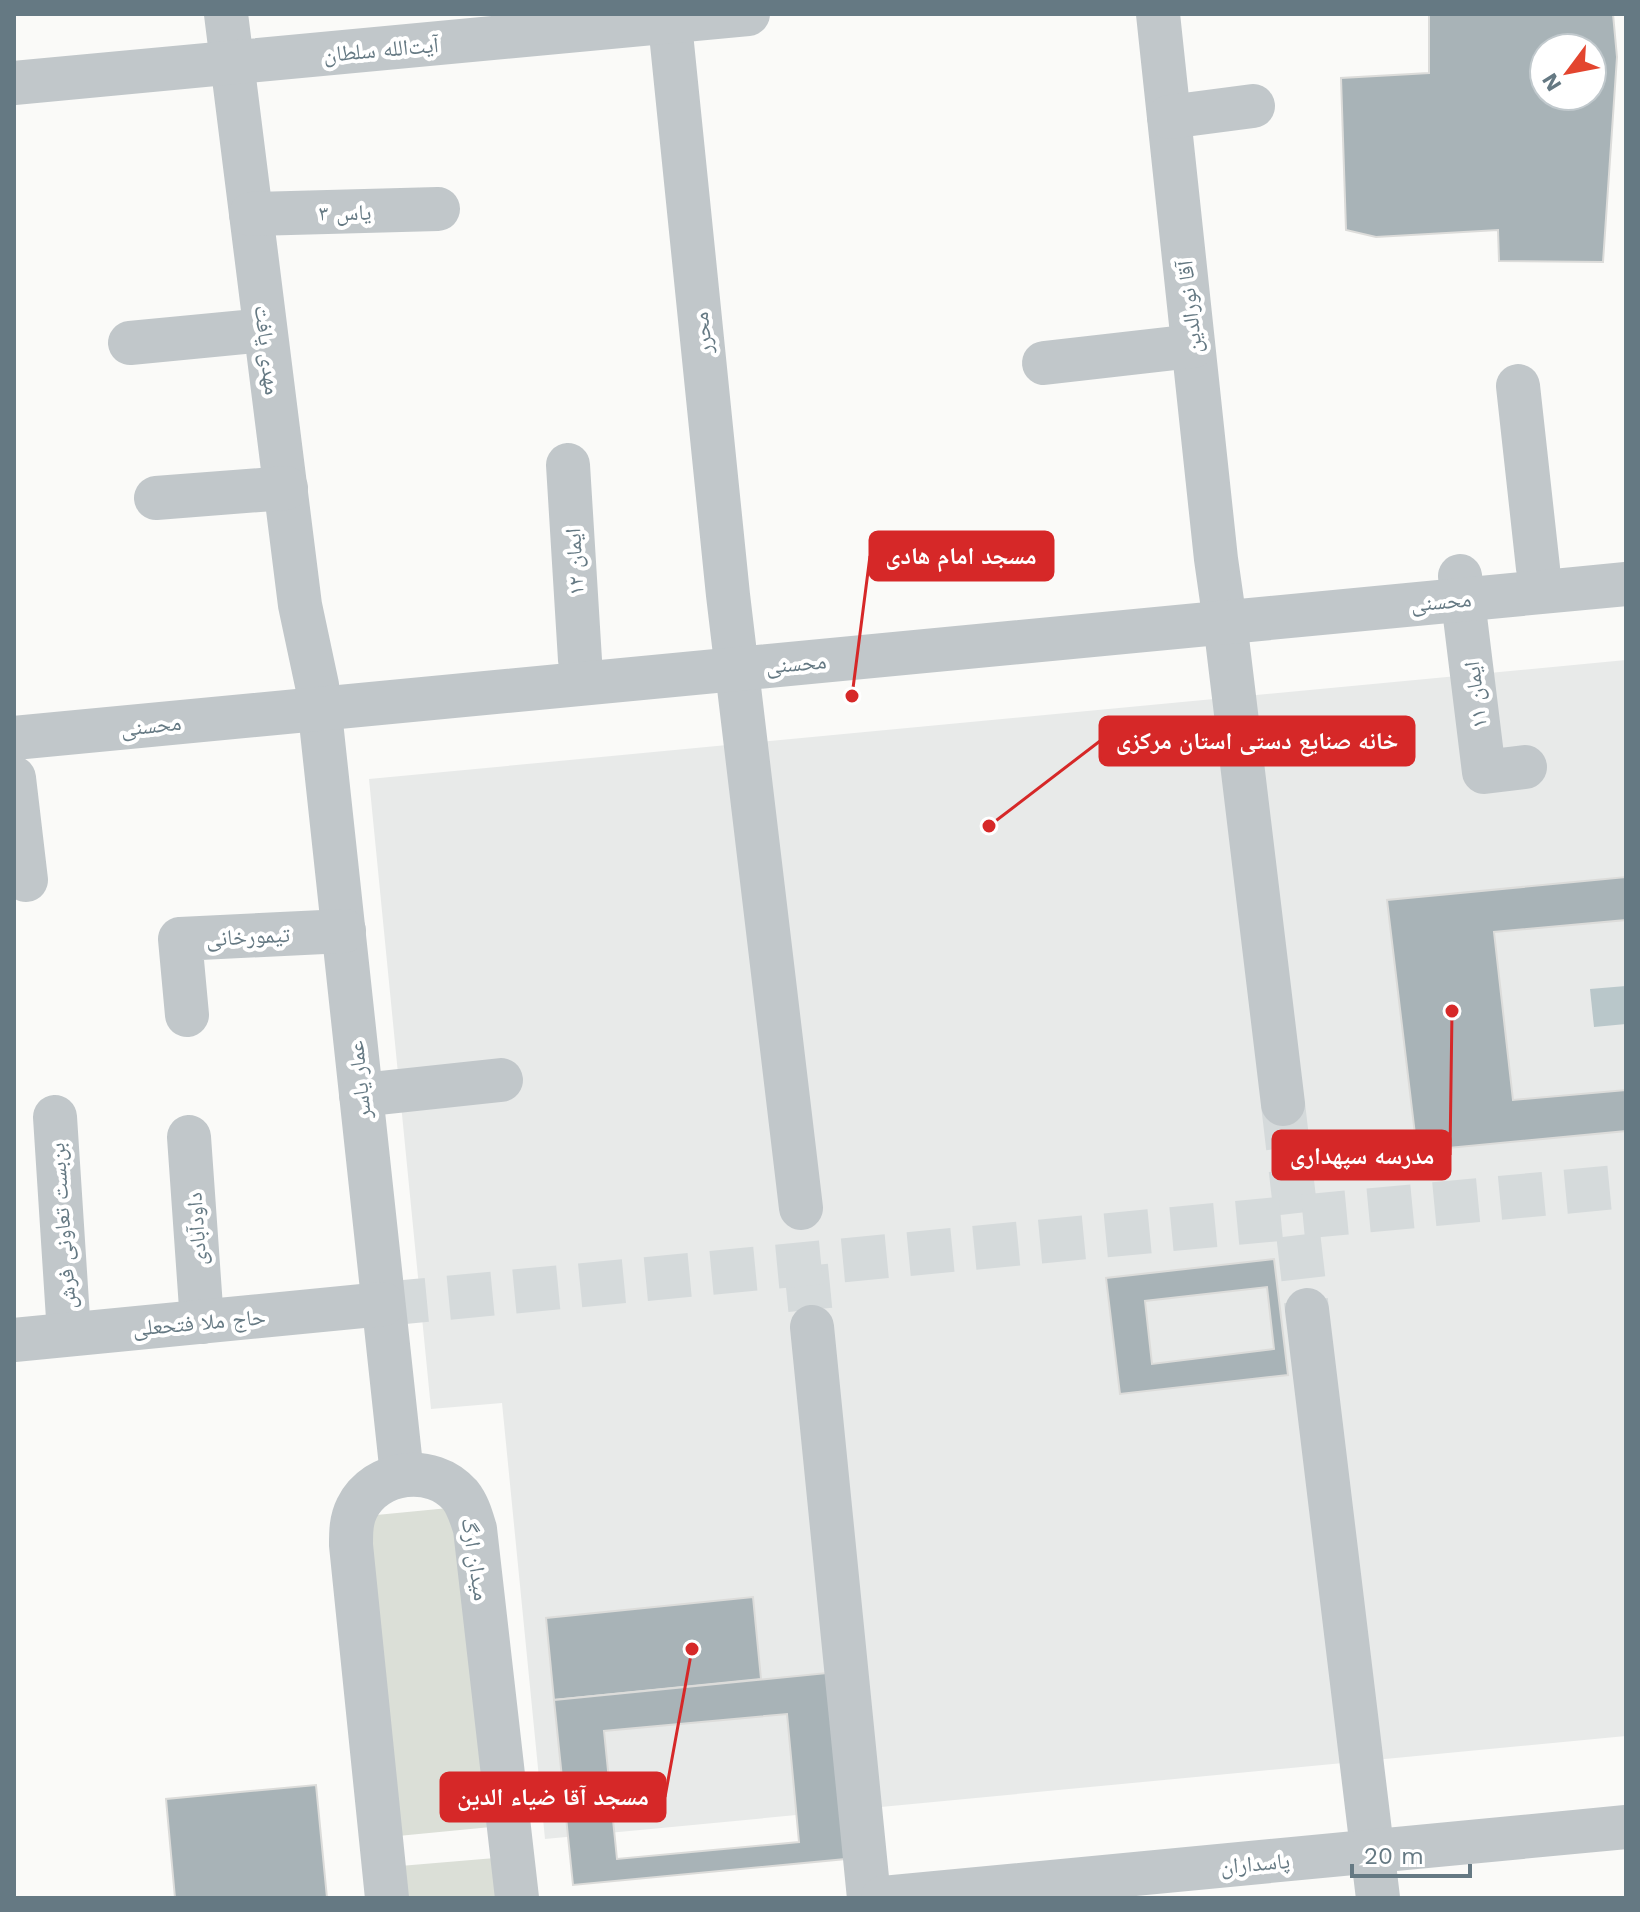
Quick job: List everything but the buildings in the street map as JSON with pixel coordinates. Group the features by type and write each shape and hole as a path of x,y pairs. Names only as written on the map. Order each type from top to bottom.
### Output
{"street":[{"name":"مهدی یافت","path":"226,14 300,605 320,708"},
{"name":"آیت‌الله سلطان","path":"14,83 670,18 748,14"},
{"name":"آقا نورالدین","path":"1158,14 1214,544 1283,1104"},
{"name":"محرر","path":"670,18 737,668 801,1208"},
{"path":"1169,117 1253,106"},
{"name":"یاس ۳","path":"251,214 438,209"},
{"path":"130,343 265,330"},
{"path":"1044,363 1193,346"},
{"path":"1518,386 1538,568"},
{"name":"ایمان ۱۲","path":"568,465 580,660"},
{"path":"156,498 286,488"},
{"name":"محسنی","path":"1463,599 1538,568 1626,560"},
{"name":"محسنی","path":"14,738 1626,584"},
{"path":"1463,599 1626,607"},
{"name":"ایمان ۱۱","path":"1463,599 1484,772 1525,767"},
{"name":"محسنی","path":"14,713 320,708 580,660 737,668"},
{"name":"عمار یاسر","path":"320,708 402,1475"},
{"path":"14,778 26,880"},
{"name":"تیمورخانی","path":"187,1015 180,939 344,931"},
{"path":"361,1095 501,1080"},
{"name":"بن‌بست تعاونی فرش","path":"55,1117 69,1334"},
{"name":"داودآبادی","path":"189,1137 202,1322"},
{"name":"حاج ملا فتحعلی","path":"14,1340 383,1304"},
{"path":"1307,1310 1378,1898"},
{"path":"812,1327 869,1898"},
{"path":"387,1898 351,1526 357,1507 369,1491 385,1480 402,1475"},
{"name":"میدان ارگ","path":"402,1475 424,1475 443,1481 459,1493 470,1510 475,1529 517,1898"},
{"name":"پاسداران","path":"883,1898 1626,1827"}],"shaded area":[{"path":"1626,660 1626,1736 545,1839 502,1403 431,1409 369,779"},
{"path":"1626,986 1626,1024 1594,1027 1590,989"},
{"path":"459,1507 491,1827 398,1836 366,1516"},
{"path":"495,1858 498,1898 403,1898 400,1866"}],"tunnel":[{"path":"1283,1104 1307,1310"},
{"path":"383,1304 1626,1186"},
{"path":"806,1266 812,1327"}],"place":[{"name":"مسجد امام هادی","path":"852,696"},
{"name":"خانه صنایع دستی استان مرکزی","path":"989,826"},
{"name":"مدرسه سپهداری","path":"1452,1011"},
{"name":"مسجد آقا ضیاء الدین","path":"692,1649"}]}
